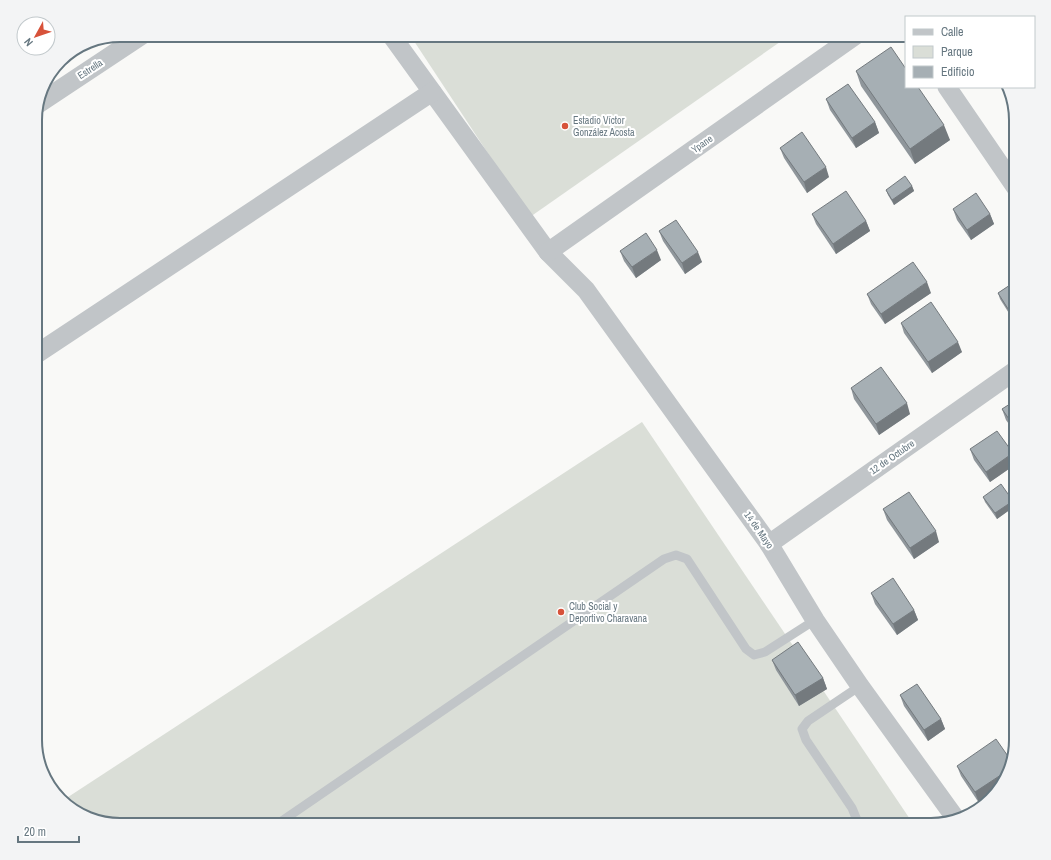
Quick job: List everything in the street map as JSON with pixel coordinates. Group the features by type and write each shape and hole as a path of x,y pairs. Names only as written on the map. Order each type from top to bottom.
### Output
{"street":[{"name":"Estrella","path":"45,99 131,42"},
{"name":"14 de Mayo","path":"396,42 548,252 586,290 769,544 815,620 860,686 953,814"},
{"name":"Ypane","path":"548,252 846,42"},
{"path":"947,88 1009,178"},
{"path":"42,350 432,92"},
{"name":"12 de Octubre","path":"769,544 1009,375"}],"lane":[{"path":"286,818 664,559 676,555 687,559 746,649 754,655 765,652 815,620"},
{"path":"856,818 852,808 806,740 802,730 808,721 860,686"}],"green space":[{"name":"Estadio Víctor González Acosta","path":"415,42 780,42 530,217"},
{"name":"Club Social y Deportivo Charavana","path":"642,422 909,818 115,818 104,817 90,812 81,808 67,798"}],"building":[{"path":"891,47 905,68 905,88 919,88 944,125 910,149 856,71"},
{"path":"848,84 875,122 852,138 826,99"},
{"path":"802,132 826,167 804,182 780,148"},
{"path":"905,176 912,186 892,200 886,190"},
{"path":"846,191 866,221 833,244 812,214"},
{"path":"976,193 990,214 967,230 953,209"},
{"path":"676,220 698,252 682,263 659,231"},
{"path":"646,233 657,250 632,267 620,251"},
{"path":"913,262 927,282 881,314 867,294"},
{"path":"1009,286 1009,310 998,293"},
{"path":"931,302 958,342 928,362 901,323"},
{"path":"881,367 907,403 876,424 851,388"},
{"path":"1009,404 1009,419 1002,409"},
{"path":"997,431 1009,448 1009,456 986,472 970,449"},
{"path":"1001,484 1009,495 1009,504 995,513 983,497"},
{"path":"909,492 936,531 910,548 883,509"},
{"path":"893,578 914,610 893,624 871,593"},
{"path":"798,642 823,678 795,695 772,660"},
{"path":"917,684 941,719 924,730 900,695"},
{"path":"996,739 1008,756 1001,775 975,792 957,766"}],"place":[{"name":"Estadio Víctor González Acosta","path":"565,126"},
{"name":"Club Social y Deportivo Charavana","path":"561,612"}]}
